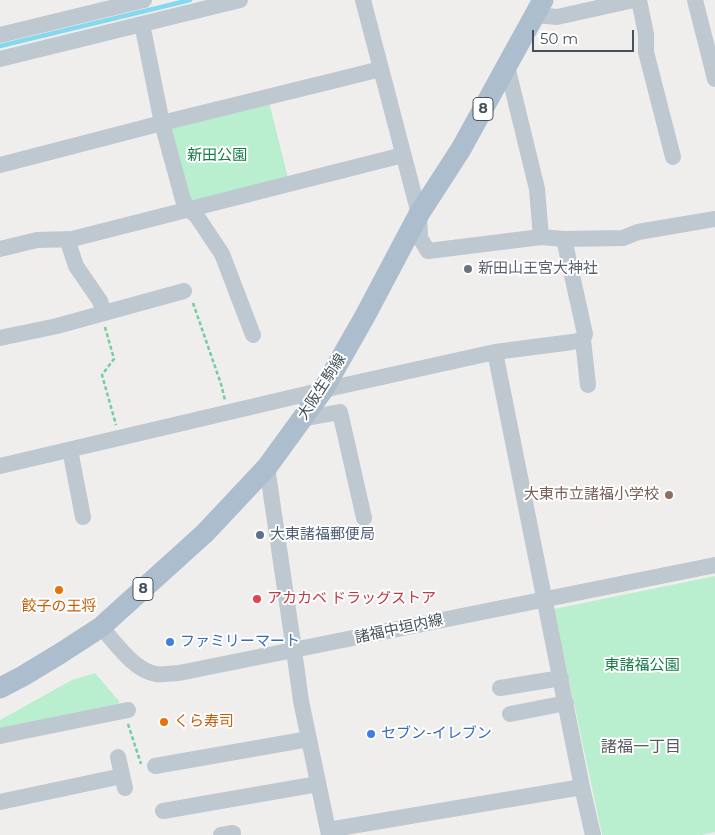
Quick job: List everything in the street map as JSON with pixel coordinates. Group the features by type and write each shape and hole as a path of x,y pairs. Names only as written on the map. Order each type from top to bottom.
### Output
{"main road":[{"name":"大阪生駒線","path":"0,688 23,676 101,627 205,533 267,467 323,390 419,214 461,148 539,7"}],"street":[{"path":"0,36 144,0"},
{"path":"0,59 240,0"},
{"path":"363,0 419,214 420,238 428,251 541,237 564,239 624,238 638,232 715,219"},
{"path":"539,7 557,17 634,0"},
{"path":"640,0 646,34 646,52 673,157"},
{"path":"695,0 715,79"},
{"path":"142,24 162,123 183,200 188,209 196,214 222,254 253,335"},
{"path":"507,66 537,189 541,237"},
{"path":"0,166 162,123 381,69"},
{"path":"0,249 37,240 72,239 403,155"},
{"path":"67,239 76,266 100,301 103,313"},
{"path":"564,239 585,334 583,340 588,385"},
{"path":"0,338 57,326 184,291"},
{"path":"0,466 323,390 495,352 583,340"},
{"path":"495,352 593,835"},
{"path":"301,419 340,412 364,518"},
{"path":"70,450 84,517"},
{"path":"267,467 301,701 329,832 582,787"},
{"name":"諸福中垣内線","path":"101,627 128,658 147,672 156,674 179,673 715,565"},
{"path":"500,688 561,678"},
{"path":"510,714 566,703"},
{"path":"0,736 128,710"},
{"path":"154,766 309,739"},
{"path":"0,802 124,782 118,757"},
{"path":"163,811 318,784"}],"path":[{"path":"184,291 190,294 221,384 228,412"},
{"path":"103,313 114,359 102,375 120,438"},
{"path":"128,710 128,726 142,768 154,766"}],"green space":[{"name":"新田公園","path":"269,102 288,178 196,204 187,200 168,132 175,125"},
{"name":"東諸福公園","path":"715,576 715,832 702,835 602,835 554,609"},
{"path":"95,673 119,701 119,706 0,732 0,720 72,680"}],"waterway":[{"path":"0,46 190,0"}],"place":[{"name":"新田山王宮大神社","path":"468,269"},
{"name":"大東市立諸福小学校","path":"669,495"},
{"name":"大東諸福郵便局","path":"260,535"},
{"name":"餃子の王将","path":"59,590"},
{"name":"アカカベ ドラッグストア","path":"257,599"},
{"name":"ファミリーマート","path":"170,642"},
{"name":"くら寿司","path":"164,722"},
{"name":"セブン-イレブン","path":"371,734"}],"district":[{"name":"諸福一丁目","path":"641,747"}]}
